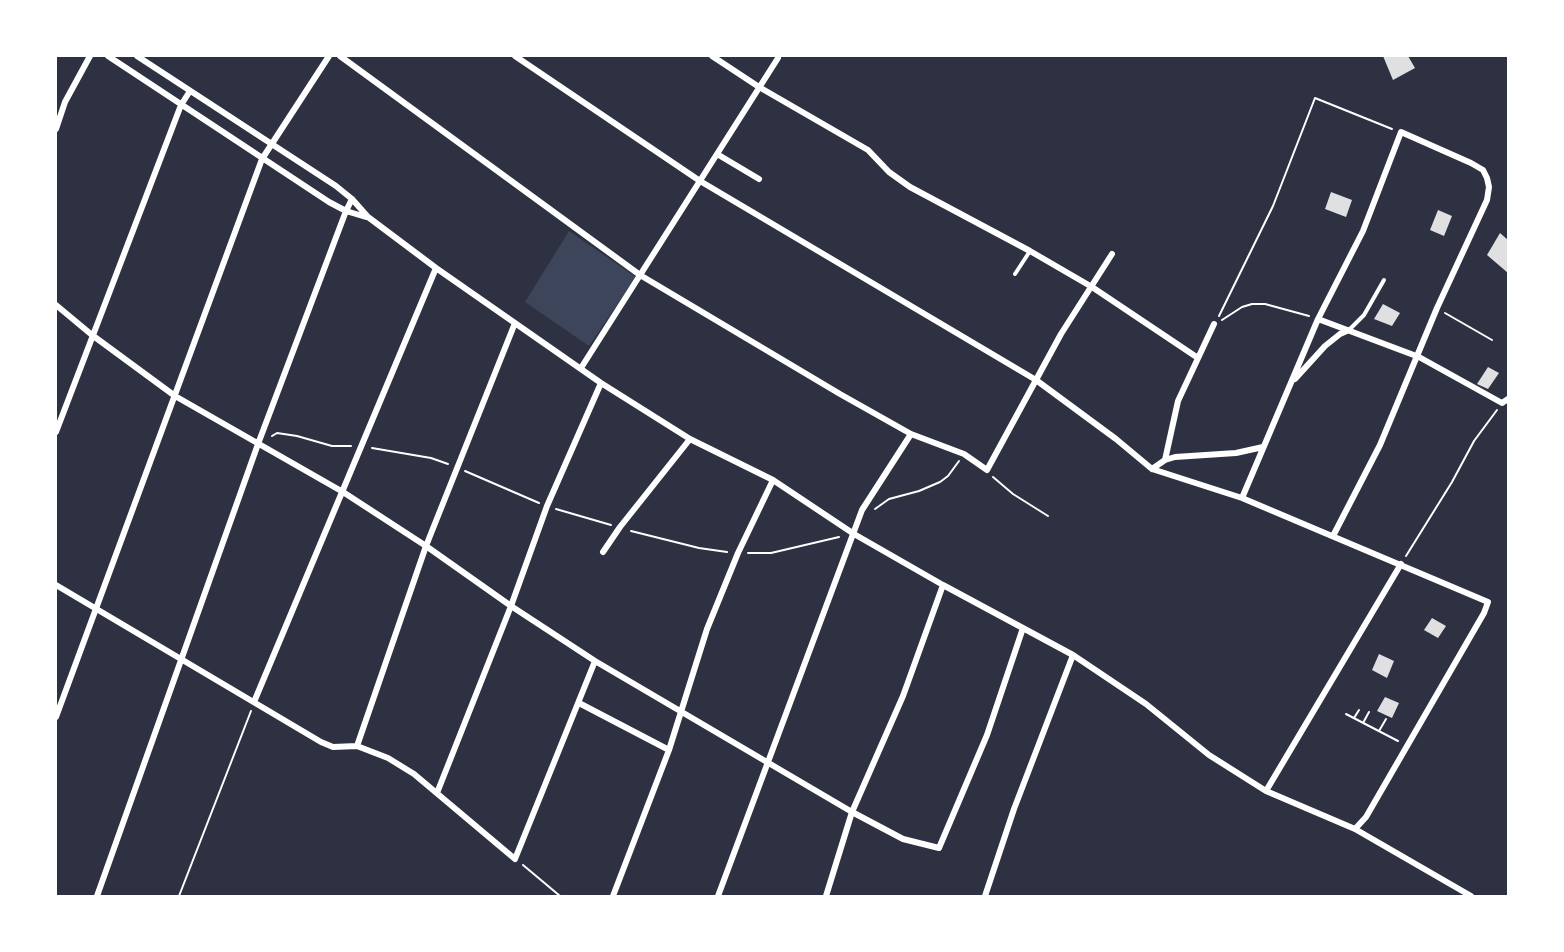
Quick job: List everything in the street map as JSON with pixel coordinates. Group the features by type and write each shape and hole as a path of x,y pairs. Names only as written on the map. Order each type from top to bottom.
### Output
{"street":[{"path":"56,129 65,102 90,56"},
{"path":"108,56 262,159 346,211 368,217"},
{"path":"137,56 352,199 368,217 436,268 601,383 690,439 773,480 854,534 1072,654 1146,704 1209,755 1266,791 1355,829 1471,897"},
{"path":"56,717 262,159 329,56"},
{"path":"340,56 640,275 911,434 964,454 987,470 1061,334 1112,254"},
{"path":"515,56 700,181 1036,380 1152,469 1242,498 1488,602 1484,613 1366,817 1355,829"},
{"path":"712,56 759,87 868,150 889,172 910,187 1092,287 1198,357"},
{"path":"582,368 778,58"},
{"path":"56,432 181,105 190,91"},
{"path":"1242,498 1318,319 1363,231 1401,132 1483,170 1489,187 1487,200 1437,308 1419,357 1380,445 1333,536"},
{"path":"717,154 759,179"},
{"path":"97,897 258,444 352,199"},
{"path":"254,702 436,268"},
{"path":"56,304 92,335 175,396 343,492 595,661 852,812 903,839 939,849 987,735 1023,628"},
{"path":"1318,319 1419,357 1502,403 1509,399"},
{"path":"357,747 426,546 514,322"},
{"path":"1165,460 1178,401 1215,324"},
{"path":"1291,384 1325,346 1349,330"},
{"path":"437,793 511,606 547,506 601,383"},
{"path":"718,897 862,510 911,434"},
{"path":"603,552 690,439"},
{"path":"1152,469 1165,460 1175,457 1236,453 1263,447"},
{"path":"613,897 669,750 707,629 738,553 773,480"},
{"path":"1266,791 1401,564"},
{"path":"56,585 321,742 333,747 357,747 388,758 414,774 516,859 595,661"},
{"path":"826,897 852,812 903,696 943,585"},
{"path":"985,897 1014,809 1072,654"},
{"path":"579,703 669,750"}],"lane":[{"path":"1015,274 1029,251"},
{"path":"1349,330 1364,315 1384,280"}],"path":[{"path":"1215,324 1273,206 1316,98 1401,132"},
{"path":"1215,324 1252,304 1265,304 1318,319"},
{"path":"1437,308 1492,340"},
{"path":"1401,564 1452,482 1474,441 1502,403"},
{"path":"875,509 889,499 940,482 948,476 964,454"},
{"path":"987,470 1013,494 1048,516"},
{"path":"179,897 254,702"},
{"path":"1354,718 1359,710"},
{"path":"1363,723 1369,712"},
{"path":"1346,714 1398,741"},
{"path":"1379,731 1386,719"},
{"path":"516,859 560,897"}],"shaded area":[{"path":"569,231 636,277 589,346 525,302"}],"building":[{"path":"1383,56 1408,56 1415,68 1393,80"},
{"path":"1331,192 1352,200 1346,217 1325,209"},
{"path":"1438,210 1452,216 1444,236 1430,230"},
{"path":"1500,233 1508,240 1508,273 1487,255"},
{"path":"1383,304 1400,313 1392,326 1374,319"},
{"path":"1488,367 1499,373 1488,389 1477,384"},
{"path":"1432,618 1446,626 1438,638 1424,630"},
{"path":"1379,654 1394,661 1387,678 1372,670"},
{"path":"1385,697 1399,703 1392,718 1377,711"}]}
